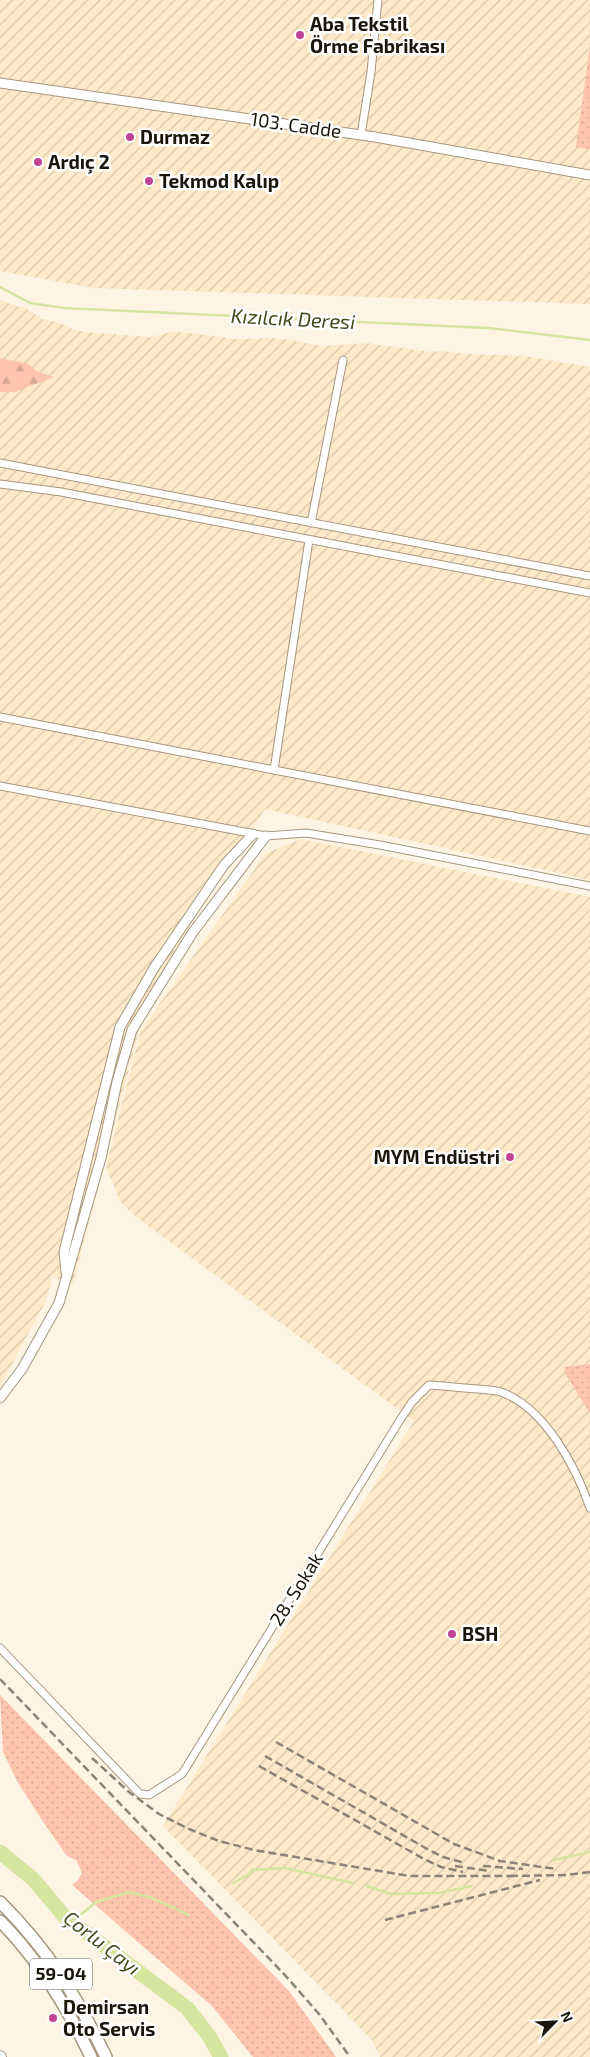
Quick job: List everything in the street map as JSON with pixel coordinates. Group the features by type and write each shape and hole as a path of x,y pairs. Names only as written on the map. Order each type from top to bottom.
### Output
{"main road":[{"name":"59-04","path":"0,1902 24,1926 69,1986 106,2057"},
{"name":"59-04","path":"0,1921 14,1935 58,1993 91,2057"}],"street":[{"path":"361,135 371,72 378,0"},
{"name":"103. Cadde","path":"0,83 361,135 590,175"},
{"path":"312,522 342,360"},
{"path":"0,463 590,576"},
{"path":"0,484 62,492 590,593"},
{"path":"274,770 309,540"},
{"path":"0,717 590,831"},
{"path":"0,786 266,836 306,833 371,843 590,886"},
{"path":"66,1277 64,1252 120,1027 154,968 224,865 254,834"},
{"path":"0,1398 22,1369 59,1303 101,1158 117,1082 132,1030 193,932 266,836"},
{"name":"28. Sokak","path":"0,1648 140,1794 150,1795 182,1774 400,1420 412,1402 428,1385 500,1392 516,1399 537,1417 562,1447 584,1489 590,1508"}],"shaded area":[{"path":"0,0 590,0 590,304 93,288 0,271"},
{"path":"0,300 24,307 42,319 57,322 84,332 150,337 174,331 236,339 278,338 323,346 366,343 430,352 525,356 590,367 590,880 265,809 175,949 139,1031 73,1284 52,1277 46,1301 0,1386"},
{"path":"301,839 590,897 590,2057 380,2057 372,2040 163,1826 414,1421 132,1214 119,1200 106,1166 141,1030 266,853"}],"green space":[{"path":"590,46 590,149 576,147"},
{"path":"0,358 28,364 36,371 54,377 14,392 0,392"},
{"path":"590,1364 590,1413 564,1372 565,1367"},
{"path":"0,1695 289,1991 336,2057 253,2057 212,2006 72,1885 82,1873 77,1861 66,1855 40,1817 17,1781 3,1752"}],"waterway":[{"name":"Kızılcık Deresi","path":"0,287 30,303 64,308 488,328 590,340"},
{"name":"Çorlu Çayı","path":"0,1852 33,1879 65,1917 187,2008 209,2036 221,2057"},
{"path":"554,1860 590,1852"},
{"path":"233,1883 248,1875 252,1870 285,1868 353,1883"},
{"path":"367,1886 391,1894 438,1893 472,1886"},
{"path":"72,1922 96,1902 130,1892 152,1898 189,1915"}],"railway":[{"path":"0,1679 284,1974 319,2014 350,2057"},
{"path":"276,1742 454,1844 500,1861 556,1869"},
{"path":"265,1756 429,1850 443,1857 465,1863"},
{"path":"92,1758 129,1792 159,1814 219,1841 254,1850 409,1876 517,1876"},
{"path":"259,1766 424,1859 441,1867 463,1872"},
{"path":"455,1866 490,1871"},
{"path":"483,1866 523,1869"},
{"path":"510,1876 566,1875 590,1872"},
{"path":"385,1920 540,1880"}],"place":[{"name":"Aba Tekstil Örme Fabrikası","path":"300,35"},
{"name":"Durmaz","path":"130,137"},
{"name":"Ardıç 2","path":"38,162"},
{"name":"Tekmod Kalıp","path":"149,181"},
{"name":"MYM Endüstri","path":"510,1157"},
{"name":"BSH","path":"452,1634"},
{"name":"Demirsan Oto Servis","path":"53,2018"}]}
